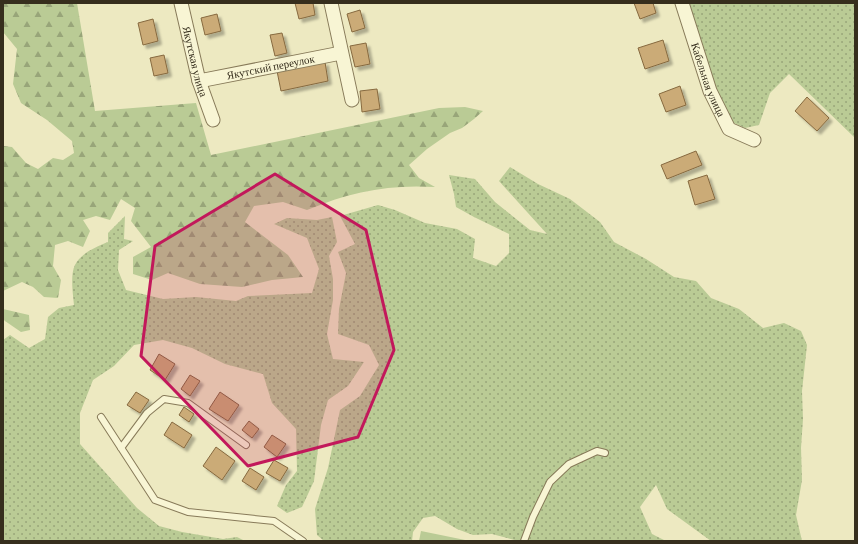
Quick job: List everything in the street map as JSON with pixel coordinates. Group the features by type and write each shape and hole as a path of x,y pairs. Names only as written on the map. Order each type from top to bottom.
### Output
{"street":[{"name":"Якутская улица","path":"182,3 200,81 212,120"},
{"path":"331,3 352,100"},
{"name":"Кабельная улица","path":"682,3 710,92 729,129 754,140"},
{"name":"Якутский переулок","path":"200,81 341,53"}],"lane":[{"path":"121,448 147,413 164,399 188,403 246,445"},
{"path":"101,417 155,500 188,512 274,521 303,541"},
{"path":"524,541 533,517 550,482 569,464 597,452 606,453"}],"highlighted area":[{"path":"275,174 366,230 394,350 358,437 248,466 141,356 155,246"}],"green space":[{"path":"3,3 77,3 95,111 196,103 211,155 439,108 465,107 483,111 462,128 450,133 427,149 409,165 419,178 435,187 418,186 385,188 339,198 307,210 283,202 254,206 245,222 288,255 303,277 272,280 242,287 200,284 168,273 152,280 133,274 133,257 151,247 131,221 135,208 121,199 110,220 96,216 83,220 90,231 83,247 68,241 55,245 53,266 61,280 58,298 44,297 33,287 22,282 3,291 3,146 12,147 26,163 38,169 53,158 63,160 74,153 72,141 47,120 21,103 13,84 17,49 3,32"},
{"path":"687,3 855,3 855,138 789,74 770,93 759,125 745,128 732,122 714,87"},
{"path":"510,167 538,184 570,199 600,222 614,242 646,259 674,277 696,281 711,298 739,309 763,328 784,323 801,331 807,345 802,391 802,480 796,515 802,541 711,541 667,509 656,485 640,507 652,534 666,541 518,541 492,534 473,535 457,529 435,516 423,518 413,532 412,541 324,541 317,535 315,509 328,468 340,410 360,396 379,365 369,345 338,334 339,309 346,273 338,252 355,244 340,216 378,205 395,210 425,223 457,229 475,239 473,258 496,266 509,253 509,234 456,207 449,175 475,179 495,202 530,230 547,234 499,181"},
{"path":"125,216 124,239 133,241 119,250 118,270 126,290 163,299 196,297 236,301 248,296 312,293 319,269 307,238 274,224 287,218 317,220 332,217 337,242 329,256 333,279 333,300 327,334 333,359 364,362 348,386 328,400 321,425 314,481 302,507 287,513 277,506 286,485 297,471 296,429 272,403 263,374 225,364 192,348 163,340 134,345 114,366 93,380 80,413 80,444 137,508 159,526 182,532 223,539 237,537 245,541 3,541 3,340 10,335 29,348 45,339 48,317 59,308 74,305 72,285 73,269 75,265 81,257 89,251 108,242 108,233"},
{"path":"3,309 29,315 30,330 21,332 5,321 3,319"},
{"path":"421,531 470,541 419,541"}],"building":[{"path":"295,3 313,3 315,15 299,19"},
{"path":"634,3 653,3 656,13 640,19"},
{"path":"360,10 365,28 352,32 347,14"},
{"path":"217,14 221,31 205,35 201,18"},
{"path":"153,19 158,41 143,45 138,23"},
{"path":"282,33 287,53 275,56 270,35"},
{"path":"663,40 669,61 645,69 638,48"},
{"path":"366,43 370,64 355,67 350,46"},
{"path":"164,55 168,73 154,76 150,58"},
{"path":"325,62 328,81 281,91 277,71"},
{"path":"680,86 686,105 666,112 659,94"},
{"path":"377,89 380,109 362,112 360,91"},
{"path":"807,97 829,118 817,131 795,111"},
{"path":"696,151 702,165 667,179 661,165"},
{"path":"707,175 715,199 695,205 688,181"},
{"path":"159,354 175,364 165,380 150,370"},
{"path":"190,375 200,381 190,396 181,389"},
{"path":"136,392 149,400 140,413 127,405"},
{"path":"220,392 239,405 228,421 209,409"},
{"path":"184,407 194,414 189,422 179,415"},
{"path":"249,421 259,429 252,438 242,430"},
{"path":"172,422 192,435 184,448 164,435"},
{"path":"272,435 286,444 277,457 264,447"},
{"path":"216,447 235,461 222,480 203,466"},
{"path":"274,460 288,468 280,481 266,473"},
{"path":"250,468 264,477 256,490 242,481"}]}
